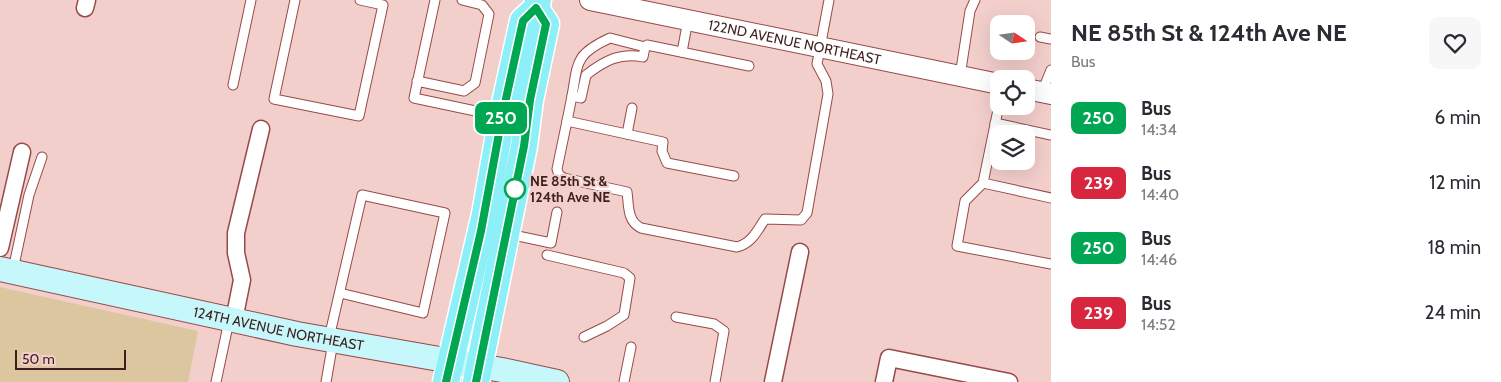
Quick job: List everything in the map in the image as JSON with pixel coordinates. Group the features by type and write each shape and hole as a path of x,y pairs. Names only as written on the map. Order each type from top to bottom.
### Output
{"main road":[{"path":"448,372 485,214 502,117 523,21 537,4 546,24 530,100 524,146 477,374"},
{"name":"124TH AVENUE NORTHEAST","path":"6,270 232,320 332,339 448,372 557,382"}],"street":[{"name":"122ND AVENUE NORTHEAST","path":"590,0 990,82"},
{"path":"232,320 242,280 236,253 236,233 261,129"},
{"path":"0,248 22,152"},
{"path":"773,382 800,252"},
{"path":"884,382 889,358 1008,382"}],"lane":[{"path":"233,85 251,0"},
{"path":"295,0 274,99 359,116 383,5 360,0"},
{"path":"435,0 414,98 502,117"},
{"path":"417,81 464,90 475,83 489,14 482,4 462,0"},
{"path":"645,47 643,57 628,54 618,56 586,75 567,121 557,169 559,175 564,178 627,192 630,215 635,225 642,228 737,247 745,245 765,219 801,220 807,213 828,94 826,81 817,64 829,0"},
{"path":"960,76 970,11 975,0"},
{"path":"682,52 688,20"},
{"path":"1040,37 1051,39"},
{"path":"576,97 577,65 583,53 610,38 645,47 647,45 750,66"},
{"path":"1040,92 1051,70"},
{"path":"627,134 632,108"},
{"path":"997,115 983,183 965,200 957,246 1051,264"},
{"path":"567,121 663,142 662,151 667,162 734,176"},
{"path":"995,123 1051,135"},
{"path":"6,270 42,157"},
{"path":"983,183 1051,198"},
{"path":"326,382 340,293 362,195 445,213 423,313 340,293"},
{"path":"505,233 551,243 558,212"},
{"path":"547,255 624,273 630,278 624,315 584,337"},
{"path":"676,317 714,324 724,331 715,382"},
{"path":"216,382 232,320"},
{"path":"624,382 631,347"}],"shaded area":[{"path":"0,287 198,331 188,382 0,382"}],"bus line":[{"name":"250","path":"446,382 485,214 502,117 523,21 536,8 546,24 530,100 524,146 476,382"}],"place":[{"name":"NE 85th St & 124th Ave NE","path":"515,189"}]}
